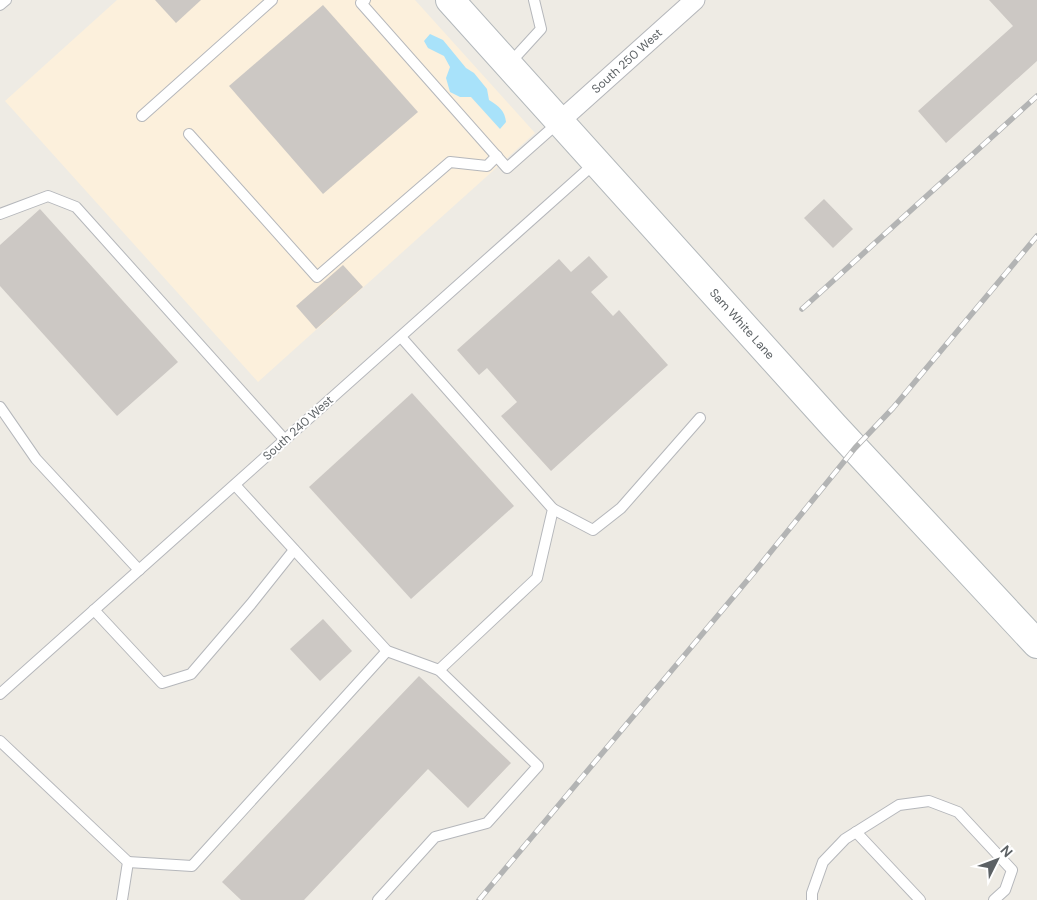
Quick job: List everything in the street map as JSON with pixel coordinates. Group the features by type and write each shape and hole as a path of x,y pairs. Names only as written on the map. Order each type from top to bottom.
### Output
{"street":[{"name":"Sam White Lane","path":"450,0 834,426 1037,644"},
{"name":"South 250 West","path":"560,121 694,0"}],"lane":[{"path":"0,5 6,0"},
{"path":"142,116 272,0"},
{"path":"365,0 362,3 507,168 560,121"},
{"path":"508,64 542,29 534,0"},
{"path":"189,134 317,277 450,162 486,166 497,156"},
{"name":"South 240 West","path":"0,694 596,162"},
{"path":"0,214 48,196 76,207 285,440"},
{"path":"401,336 553,509 593,530 621,508 700,418"},
{"path":"0,406 36,459 139,570"},
{"path":"235,485 387,651 439,670 538,766 487,823 435,837 378,900"},
{"path":"439,670 537,578 553,509"},
{"path":"94,610 162,683 191,674 294,550"},
{"path":"0,741 128,862 192,866 387,651"},
{"path":"812,900 812,893 823,862 845,839 899,805 929,801 958,812 1012,870 1005,890 994,900"},
{"path":"856,832 920,900"},
{"path":"122,900 128,862"}],"shaded area":[{"path":"117,0 415,0 535,133 258,382 5,101"}],"water":[{"path":"430,34 443,40 466,68 474,73 487,89 489,100 499,107 504,115 506,122 500,129 471,97 460,97 450,92 446,78 450,67 444,56 428,48 424,41"}],"building":[{"path":"155,0 201,0 176,23"},
{"path":"989,0 1037,0 1037,61 946,143 918,111 1013,26"},
{"path":"323,5 418,112 323,194 229,86"},
{"path":"824,199 853,229 833,248 804,218"},
{"path":"40,209 178,362 117,416 0,286 0,245"},
{"path":"589,256 608,277 591,292 613,316 619,310 668,365 551,471 501,416 517,402 487,368 479,375 457,350 559,259 571,272"},
{"path":"343,265 363,287 316,329 296,306"},
{"path":"412,393 514,506 411,599 309,487"},
{"path":"323,619 352,651 320,681 290,649"},
{"path":"419,676 511,763 468,808 428,769 304,900 241,900 222,882"}],"railway":[{"path":"802,309 1037,96"},
{"path":"479,900 756,570 855,448 893,408 1037,236"}]}
